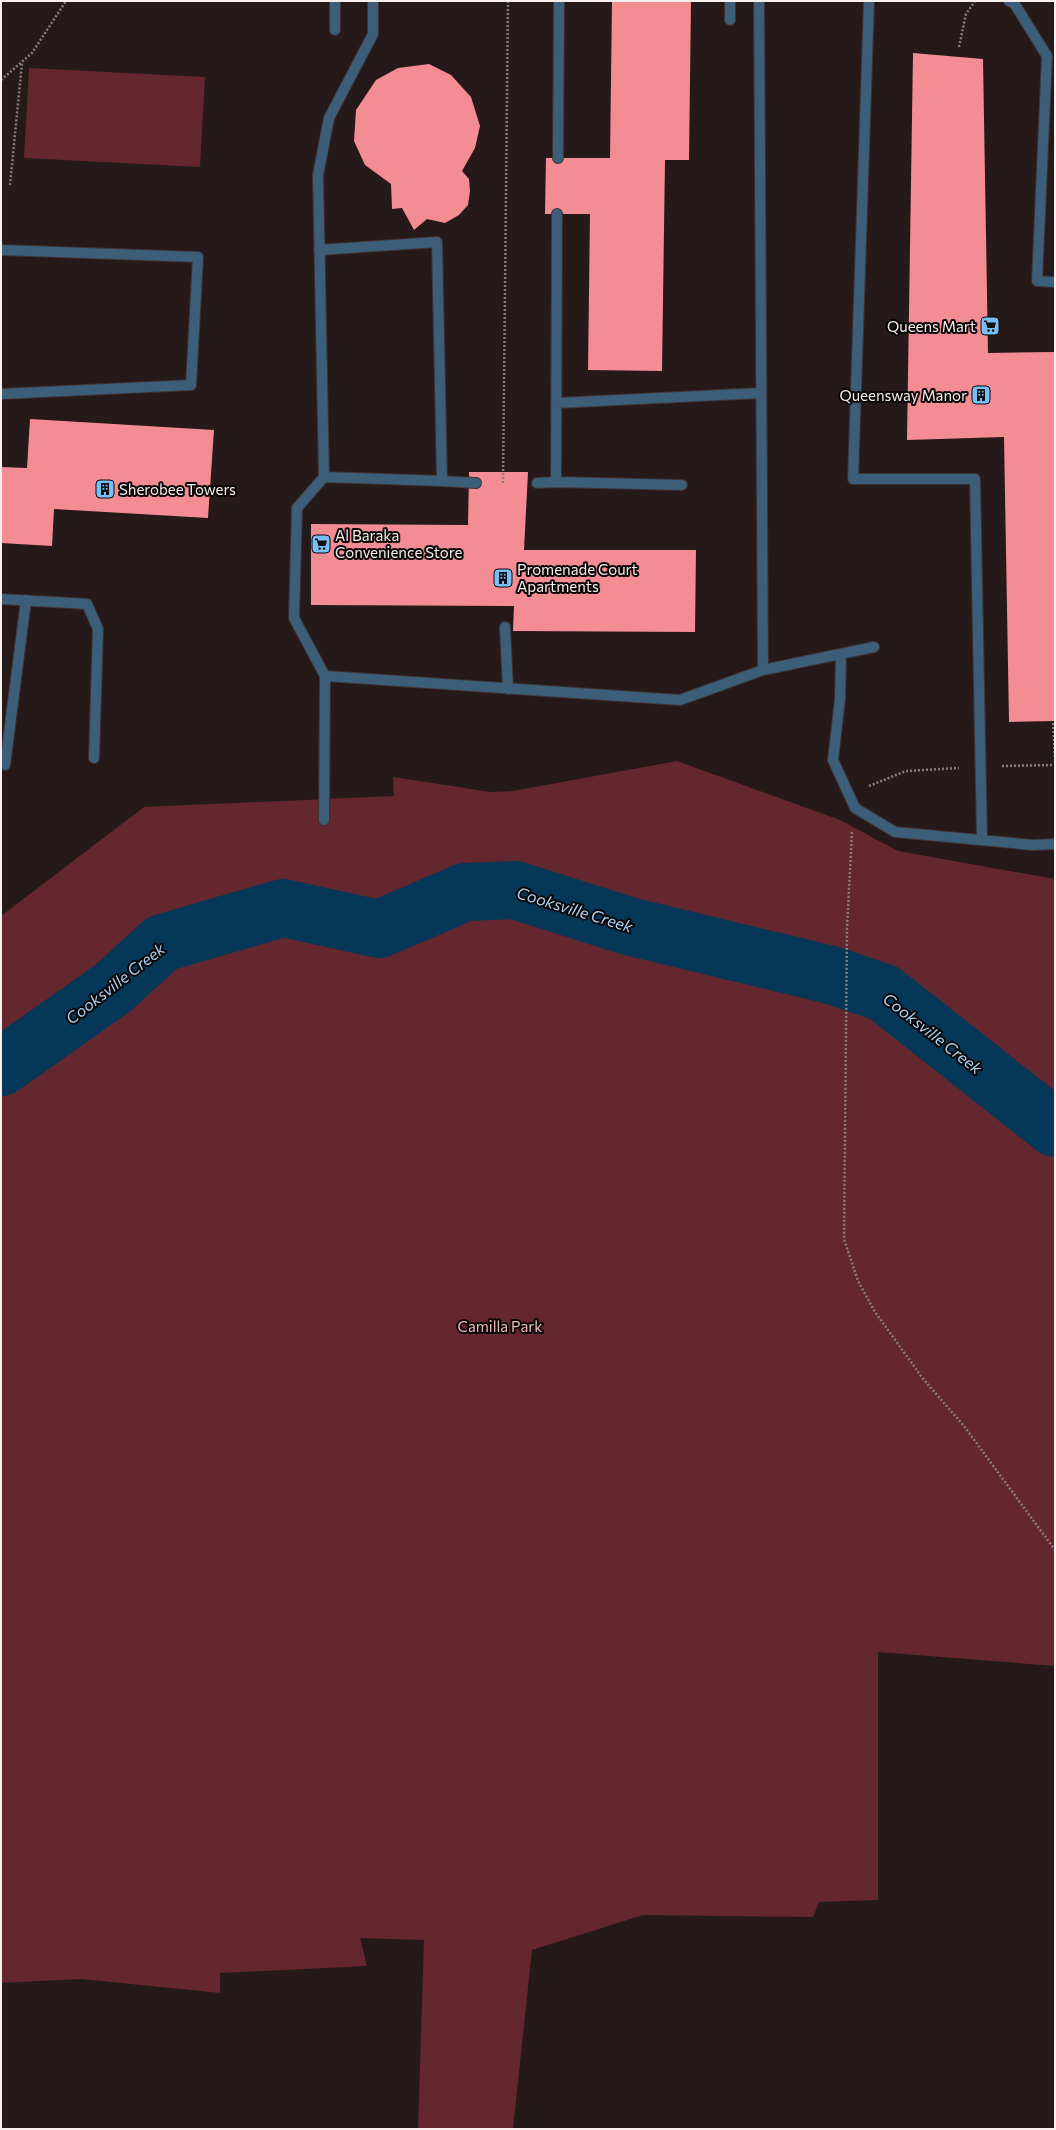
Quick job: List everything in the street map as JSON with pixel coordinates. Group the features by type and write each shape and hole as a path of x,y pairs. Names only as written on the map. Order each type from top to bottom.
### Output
{"lane":[{"path":"334,30 335,1"},
{"path":"324,820 325,676 294,618 297,508 324,477 318,175 329,118 373,34 373,1"},
{"path":"558,158 559,1"},
{"path":"730,1 730,20"},
{"path":"759,1 763,670"},
{"path":"869,1 853,479 975,478 982,840"},
{"path":"1009,1 1014,4 1047,56 1037,281 1055,282"},
{"path":"556,482 557,214"},
{"path":"319,250 437,242 442,481"},
{"path":"1,250 198,256 191,384 1,394"},
{"path":"557,403 761,393"},
{"path":"324,477 476,483"},
{"path":"538,483 556,482 682,485"},
{"path":"1,599 87,604 98,629 94,758"},
{"path":"5,765 26,600"},
{"path":"505,627 508,689"},
{"path":"325,676 680,700 763,670 874,647"},
{"path":"841,654 840,699 832,760 855,808 895,832 982,840 1055,844"}],"path":[{"path":"1,80 32,53 66,1"},
{"path":"503,483 508,1"},
{"path":"959,48 966,14 975,1"},
{"path":"10,185 22,62"},
{"path":"1053,724 1055,760"},
{"path":"849,795 906,771 981,766 1055,765"},
{"path":"855,808 847,928 848,1004 844,1239 858,1281 875,1312 924,1380 964,1426 1055,1550"}],"green space":[{"path":"29,68 205,77 200,167 24,158"},
{"name":"Camilla Park","path":"677,761 840,820 898,851 1055,879 1055,1666 878,1652 878,1900 819,1902 813,1917 643,1915 532,1950 513,2129 418,2129 424,1940 360,1938 367,1966 220,1973 220,1993 81,1979 1,1983 1,916 144,807 394,796 393,777 491,792 513,791"}],"building":[{"path":"612,1 691,1 689,160 665,160 662,371 588,370 590,214 545,214 546,158 610,158"},
{"name":"Queensway Manor","path":"913,53 983,59 988,353 1055,352 1055,721 1009,722 1004,437 907,440"},
{"path":"429,64 451,75 471,97 480,126 475,148 462,171 469,179 470,191 468,205 459,215 445,223 427,219 414,230 402,208 392,209 391,184 365,165 354,141 356,110 376,80 398,68"},
{"name":"Sherobee Towers","path":"30,419 214,430 208,518 54,509 52,546 1,543 1,467 27,468"},
{"name":"Promenade Court Apartments","path":"469,472 528,472 524,550 696,550 695,632 513,631 514,606 311,605 311,524 468,525"}],"waterway":[{"name":"Cooksville Creek","path":"1,1067 113,988 162,943 283,908 379,929 465,892 515,890 628,926 831,975 884,993 1055,1128"}],"place":[{"name":"Queens Mart","path":"990,326"},
{"name":"Queensway Manor","path":"981,395"},
{"name":"Sherobee Towers","path":"105,489"},
{"name":"Al Baraka Convenience Store","path":"321,544"},
{"name":"Promenade Court Apartments","path":"503,578"}]}
